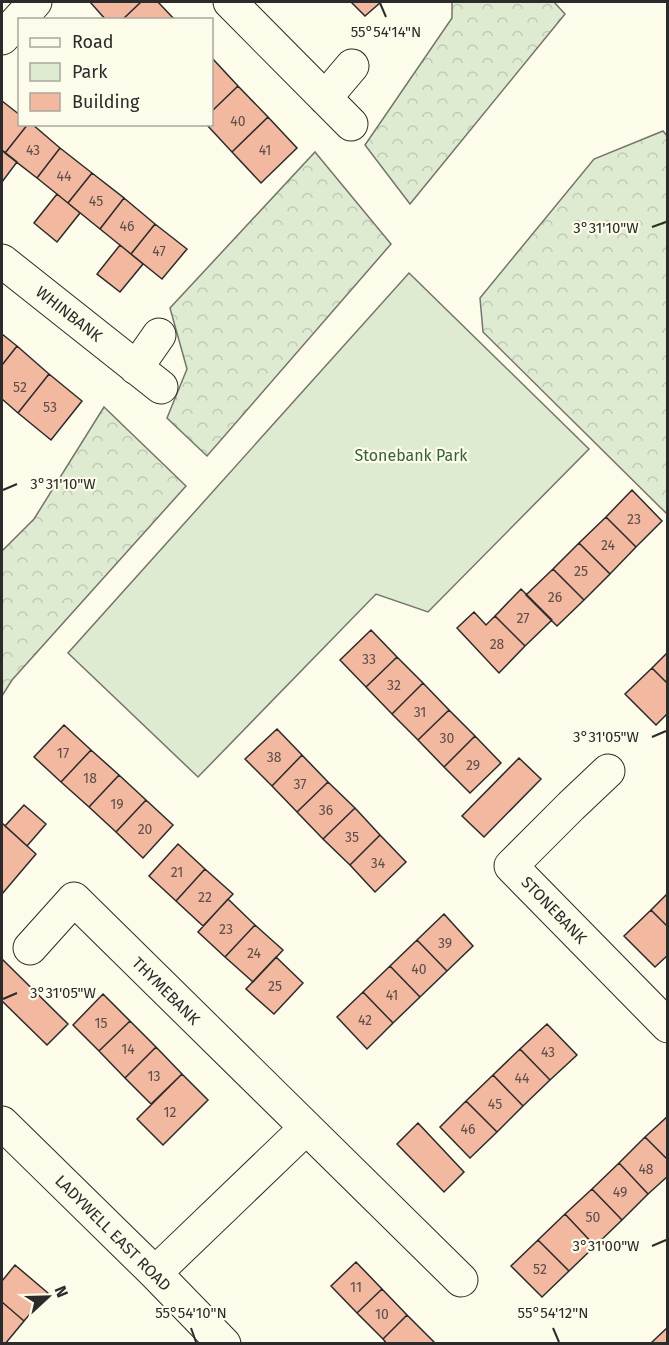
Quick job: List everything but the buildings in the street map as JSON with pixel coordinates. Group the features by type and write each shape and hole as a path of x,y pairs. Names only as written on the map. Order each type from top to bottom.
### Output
{"street":[{"path":"20,18 35,2"},
{"path":"230,2 351,124"},
{"path":"2,38 18,21"},
{"path":"325,98 352,66"},
{"name":"WHINBANK","path":"2,261 149,377 159,335"},
{"name":"STONEBANK","path":"608,771 510,866 668,1026"},
{"name":"THYMEBANK","path":"30,948 74,899 461,1280"},
{"name":"LADYWELL EAST ROAD","path":"2,1123 224,1344"},
{"path":"155,1273 306,1128"}],"green space":[{"path":"452,2 554,2 565,14 410,204 365,145 452,18"},
{"path":"663,131 668,137 667,514 483,332 480,298 594,159"},
{"path":"315,152 391,244 207,456 167,418 187,369 170,308"},
{"name":"Stonebank Park","path":"409,273 589,449 428,612 376,594 198,777 68,653"},
{"path":"104,407 186,486 12,680 2,696 2,551 34,519"}]}
